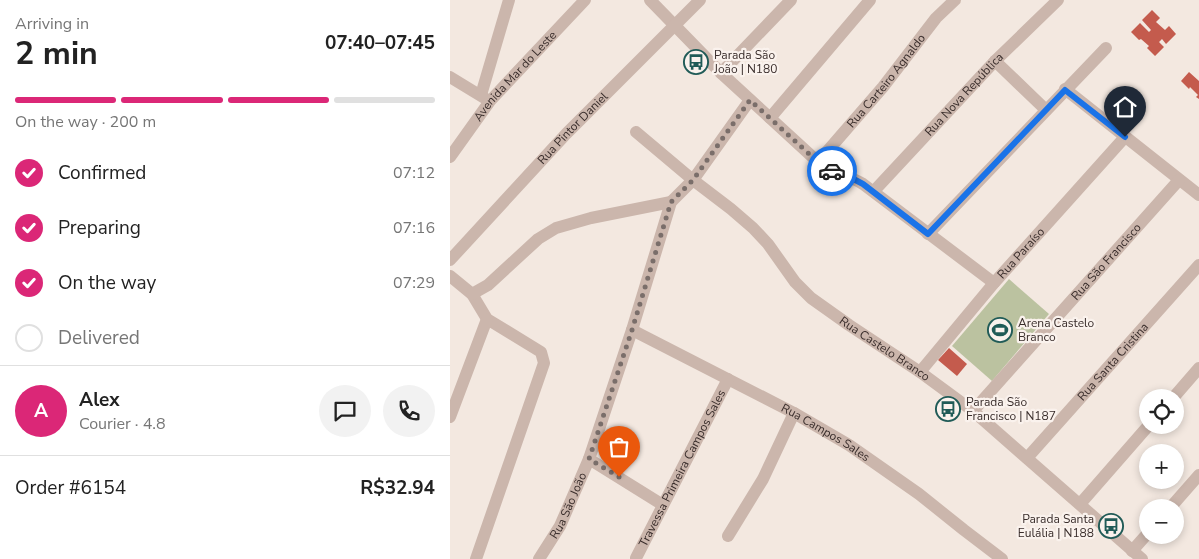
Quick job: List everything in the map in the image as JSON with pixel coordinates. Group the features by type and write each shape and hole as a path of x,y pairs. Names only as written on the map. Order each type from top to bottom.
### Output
{"street":[{"path":"450,77 485,98 510,0"},
{"name":"Avenida Mar do Leste","path":"450,157 469,128 485,98 585,0"},
{"path":"650,0 722,73 818,162 834,172 854,178 874,191 994,284"},
{"name":"Rua Pintor Daniel","path":"450,260 566,134 700,0"},
{"path":"722,73 791,0"},
{"path":"770,118 870,0"},
{"name":"Rua Carteiro Agnaldo","path":"818,162 883,87 936,18 954,0"},
{"name":"Rua Nova República","path":"874,191 995,61 1058,0"},
{"path":"928,234 1106,48"},
{"path":"995,61 1046,110"},
{"path":"1065,90 1199,195"},
{"name":"Rua São João","path":"540,559 560,526 589,459 632,330 671,202 693,180 750,100"},
{"name":"Rua Castelo Branco","path":"636,132 754,228 795,282 811,298 849,326 920,372 974,412 1137,555"},
{"name":"Rua Paraíso","path":"920,372 994,284 1125,137"},
{"name":"Rua São Francisco","path":"974,412 1179,180"},
{"path":"472,294 488,285 538,239 556,228 591,218 671,202"},
{"name":"Rua Santa Cristina","path":"1027,458 1199,265"},
{"path":"450,276 472,294 487,319 541,352 544,363 476,559"},
{"path":"450,417 487,319"},
{"name":"Rua Campos Sales","path":"632,330 794,413 849,445 911,488 1002,559"},
{"path":"1181,389 1199,368"},
{"name":"Travessa Primeira Campos Sales","path":"636,558 728,379"},
{"path":"728,536 763,479 794,413"},
{"path":"1080,504 1141,434"},
{"path":"589,459 663,505"},
{"path":"1178,499 1199,475"}],"green space":[{"name":"Arena Castelo Branco","path":"1009,279 1049,314 992,381 952,346"}],"building":[{"path":"1152,10 1160,18 1156,22 1165,30 1169,26 1176,34 1166,44 1162,39 1159,42 1164,47 1155,56 1147,48 1149,46 1131,32 1140,23 1149,32 1151,30 1142,20"},
{"path":"1189,72 1199,81 1199,99 1196,97 1198,95 1190,87 1189,89 1181,81"},
{"path":"949,348 967,364 957,376 938,360"}],"way so far":[{"path":"619,477 589,459 632,330 671,202 693,180 750,100 818,162 832,171"}],"place":[{"name":"Parada São João | N180","path":"696,62"},
{"name":"Arena Castelo Branco","path":"1000,330"},
{"name":"Parada São Francisco | N187","path":"948,409"},
{"name":"Parada Santa Eulália | N188","path":"1111,526"}],"route":[{"path":"832,171 854,178 874,191 928,234 1065,90 1125,137"}]}
